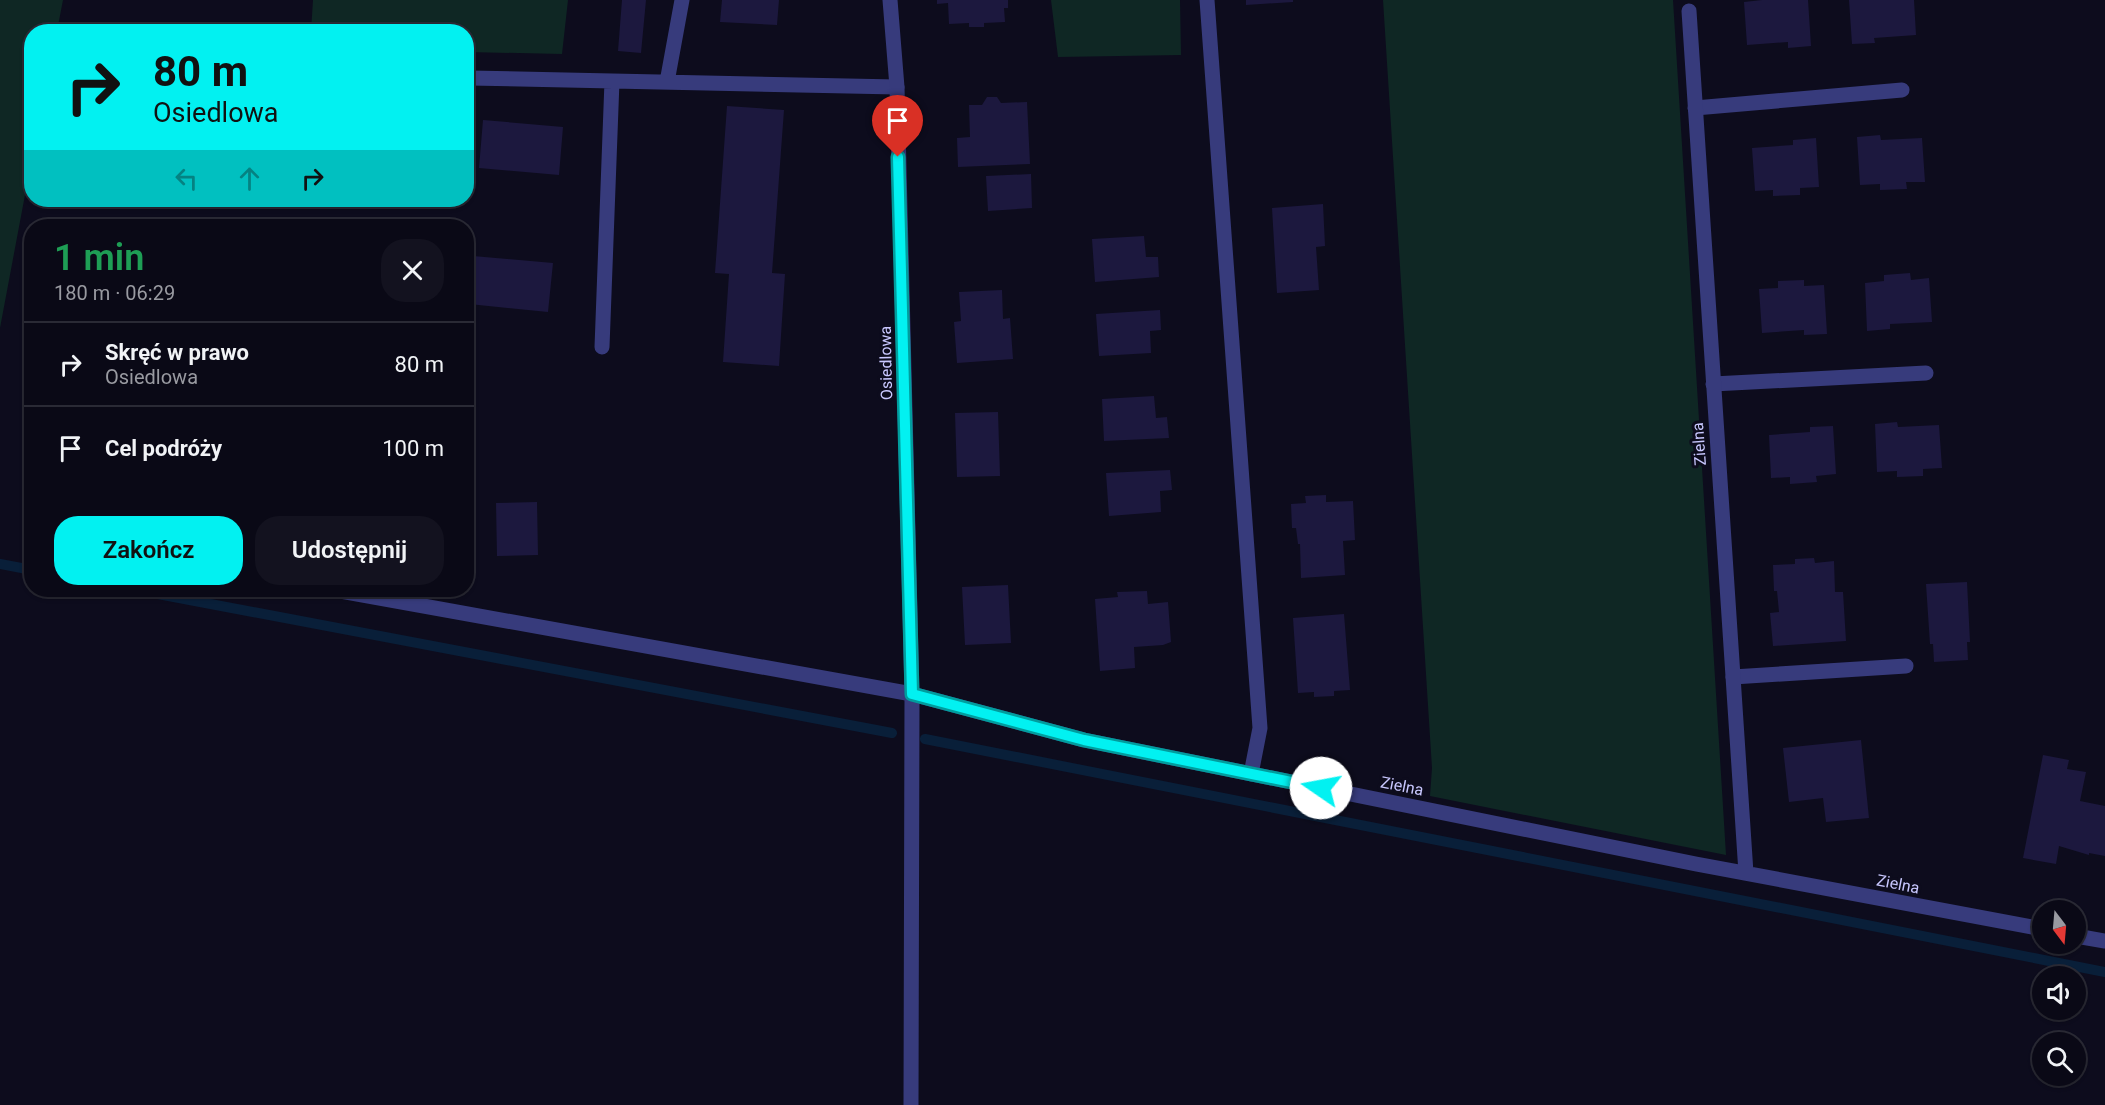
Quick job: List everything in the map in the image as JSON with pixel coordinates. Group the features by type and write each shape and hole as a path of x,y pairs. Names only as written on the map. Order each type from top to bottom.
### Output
{"street":[{"path":"667,82 682,0"},
{"name":"Osiedlowa","path":"891,0 897,87 912,694 911,1105"},
{"path":"1207,0 1260,728 1251,774"},
{"name":"Zielna","path":"1689,11 1746,873"},
{"path":"474,78 897,87"},
{"path":"602,347 612,81"},
{"path":"1695,108 1902,90"},
{"path":"1713,384 1926,373"},
{"name":"Zielna","path":"374,597 912,694 1084,740 2032,928"},
{"path":"1733,677 1906,666"},
{"path":"2086,938 2105,941"}],"green space":[{"path":"0,0 63,0 58,24 24,24 24,200 0,328"},
{"path":"313,0 568,0 562,54 474,52 474,24 311,24"},
{"path":"1051,0 1180,0 1181,55 1058,57"},
{"path":"1383,0 1673,0 1726,855 1430,796 1432,768"}],"building":[{"path":"622,0 646,0 641,53 618,51"},
{"path":"722,0 779,0 777,25 720,22"},
{"path":"937,0 1008,0 1008,8 1004,8 1005,22 984,23 984,27 969,27 969,23 949,24 948,3 937,4"},
{"path":"1246,0 1293,0 1293,2 1246,5"},
{"path":"1808,0 1811,46 1788,48 1788,42 1747,45 1744,2"},
{"path":"1849,0 1914,0 1916,35 1874,38 1875,43 1852,44"},
{"path":"987,97 997,97 1001,103 1027,102 1030,164 958,167 957,138 970,137 969,105 982,105"},
{"path":"727,106 784,110 772,273 785,274 779,366 723,362 729,274 715,273"},
{"path":"483,120 563,127 559,175 479,168"},
{"path":"1880,135 1881,140 1922,138 1925,182 1906,182 1907,189 1880,190 1880,184 1860,185 1857,137"},
{"path":"1816,138 1819,187 1800,188 1800,195 1773,196 1773,190 1755,191 1752,148 1793,145 1793,140"},
{"path":"1031,174 1032,208 988,211 986,176"},
{"path":"1323,204 1325,246 1316,247 1319,290 1277,293 1272,208"},
{"path":"1144,236 1146,257 1158,257 1159,277 1095,282 1092,239"},
{"path":"474,256 553,263 548,312 474,305"},
{"path":"1910,273 1911,280 1929,278 1932,322 1890,324 1890,329 1867,331 1865,283 1884,281 1884,275"},
{"path":"1804,280 1804,286 1824,285 1827,334 1804,335 1804,330 1762,333 1759,289 1778,288 1778,281"},
{"path":"1002,290 1003,319 1010,318 1013,359 957,363 954,322 961,321 959,292"},
{"path":"1160,310 1161,330 1150,331 1151,353 1099,356 1096,314"},
{"path":"1154,396 1156,418 1167,417 1169,438 1104,441 1102,399"},
{"path":"998,412 1000,476 957,477 955,413"},
{"path":"1897,422 1898,427 1939,425 1942,468 1923,469 1923,476 1897,477 1897,471 1877,472 1875,424"},
{"path":"1833,426 1836,474 1816,476 1817,482 1790,484 1790,477 1771,478 1769,435 1810,432 1810,427"},
{"path":"1170,470 1172,490 1160,491 1161,512 1109,516 1106,473"},
{"path":"1326,495 1326,502 1353,501 1355,540 1343,541 1345,575 1301,578 1300,544 1298,544 1296,528 1292,528 1291,504 1306,503 1305,496"},
{"path":"537,502 538,555 497,556 496,503"},
{"path":"1814,558 1815,563 1834,561 1835,592 1843,592 1846,641 1773,646 1770,613 1779,612 1777,591 1774,591 1773,565 1795,564 1795,559"},
{"path":"1967,582 1970,642 1967,642 1968,660 1934,662 1933,644 1930,644 1926,584"},
{"path":"1008,585 1011,643 965,645 962,587"},
{"path":"1147,591 1148,604 1168,602 1171,642 1163,645 1134,647 1135,668 1100,671 1095,599 1118,597 1117,592"},
{"path":"1344,614 1350,690 1334,691 1334,696 1314,697 1314,692 1298,693 1293,618"},
{"path":"1861,740 1869,818 1826,822 1823,798 1789,802 1783,748"},
{"path":"2043,755 2069,760 2067,769 2086,772 2080,801 2105,806 2105,856 2089,853 2089,855 2059,846 2056,864 2023,858"}],"waterway":[{"path":"0,564 24,568"},
{"path":"174,597 892,733"},
{"path":"925,739 2105,972"}],"route":[{"path":"898,157 912,694 1084,740 1321,788"}]}
